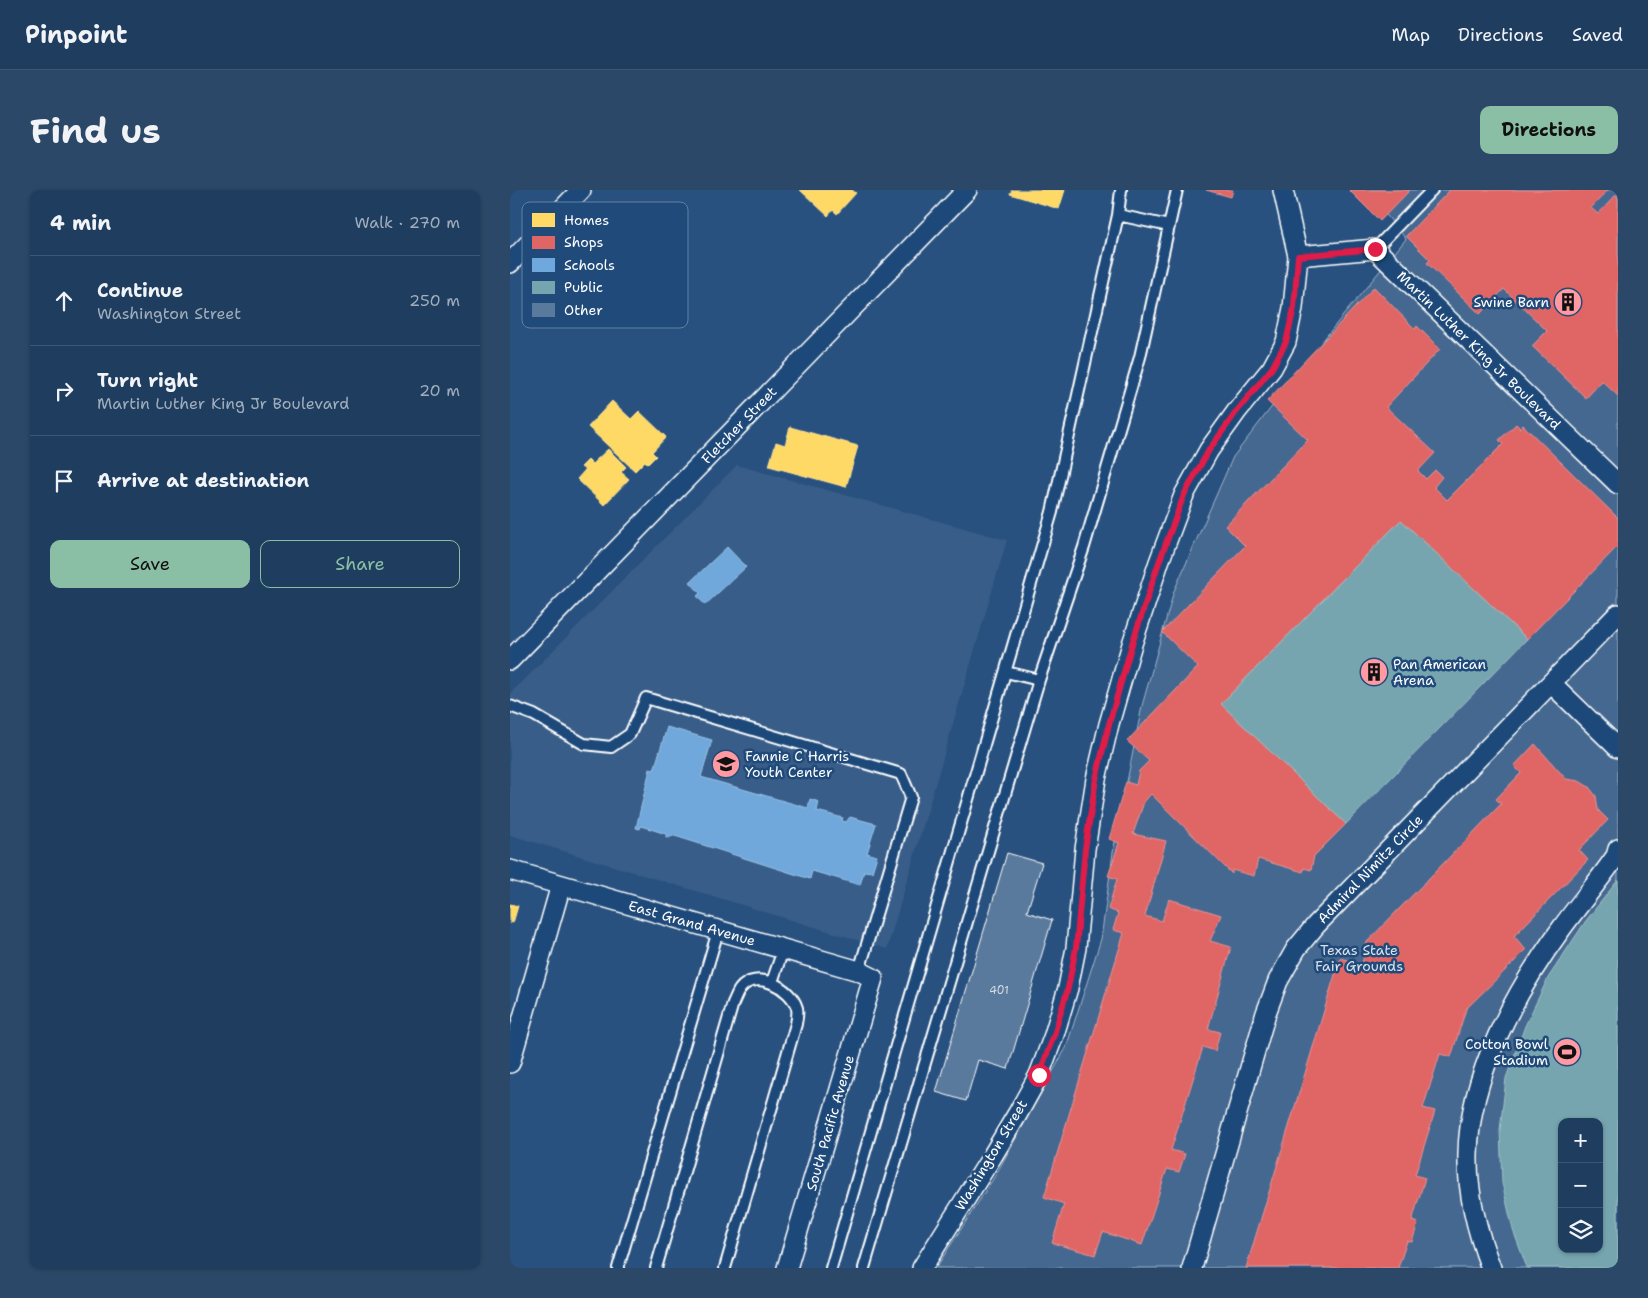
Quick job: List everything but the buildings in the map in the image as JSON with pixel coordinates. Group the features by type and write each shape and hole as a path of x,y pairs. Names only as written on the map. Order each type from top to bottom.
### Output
{"street":[{"path":"569,202 581,190"},
{"name":"Fletcher Street","path":"510,660 967,190"},
{"name":"Washington Street","path":"922,1268 1018,1113 1039,1075 1054,1035 1068,988 1076,948 1085,849 1096,779 1109,724 1132,644 1159,562 1184,495 1209,450 1237,411 1272,368 1286,342 1294,308 1298,256 1283,190"},
{"path":"1298,256 1375,249"},
{"name":"Martin Luther King Jr Boulevard","path":"1375,249 1618,484"},
{"path":"510,263 522,251"},
{"name":"Admiral Nimitz Circle","path":"1192,1268 1266,1013 1278,980 1296,950 1316,925 1618,614"},
{"path":"1551,683 1618,748"},
{"path":"1491,1268 1482,1246 1471,1198 1468,1153 1472,1110 1483,1075 1500,1034 1523,988 1561,929 1616,856 1618,849"},
{"name":"East Grand Avenue","path":"510,870 866,974"},
{"path":"510,1063 561,885"},
{"name":"South Pacific Avenue","path":"787,1268 866,974"}],"lane":[{"path":"831,1268 1052,512 1118,215 1121,190"},
{"path":"864,1268 1039,680 1084,547 1137,366 1177,190"},
{"path":"1375,249 1432,190"},
{"path":"1118,215 1169,226"},
{"path":"1006,672 1039,680"},
{"path":"510,706 534,715 584,744 611,747 630,734 646,698 900,774 911,797 866,974"},
{"path":"618,1268 718,931"},
{"path":"772,982 783,950"},
{"path":"656,1268 733,1003 740,988 754,980 772,982 789,994 797,1009 796,1024 725,1268"}],"shaded area":[{"name":"Fannie C Harris Youth Center","path":"737,465 1007,540 887,949 510,835 510,694"}],"green space":[{"name":"Texas State Fair Grounds","path":"1366,190 1618,190 1618,1268 936,1268 995,1176 1066,1048 1101,939 1113,852 1142,706 1174,591 1233,457 1328,334 1406,239"}],"place":[{"name":"Swine Barn","path":"1568,302"},
{"name":"Pan American Arena","path":"1374,672"},
{"name":"Fannie C Harris Youth Center","path":"726,764"},
{"name":"Cotton Bowl Stadium","path":"1567,1052"}],"route":[{"path":"1039,1075 1054,1035 1068,988 1076,948 1085,849 1096,779 1109,724 1132,644 1159,562 1184,495 1209,450 1237,411 1272,368 1286,342 1294,308 1298,256 1375,249"}]}
